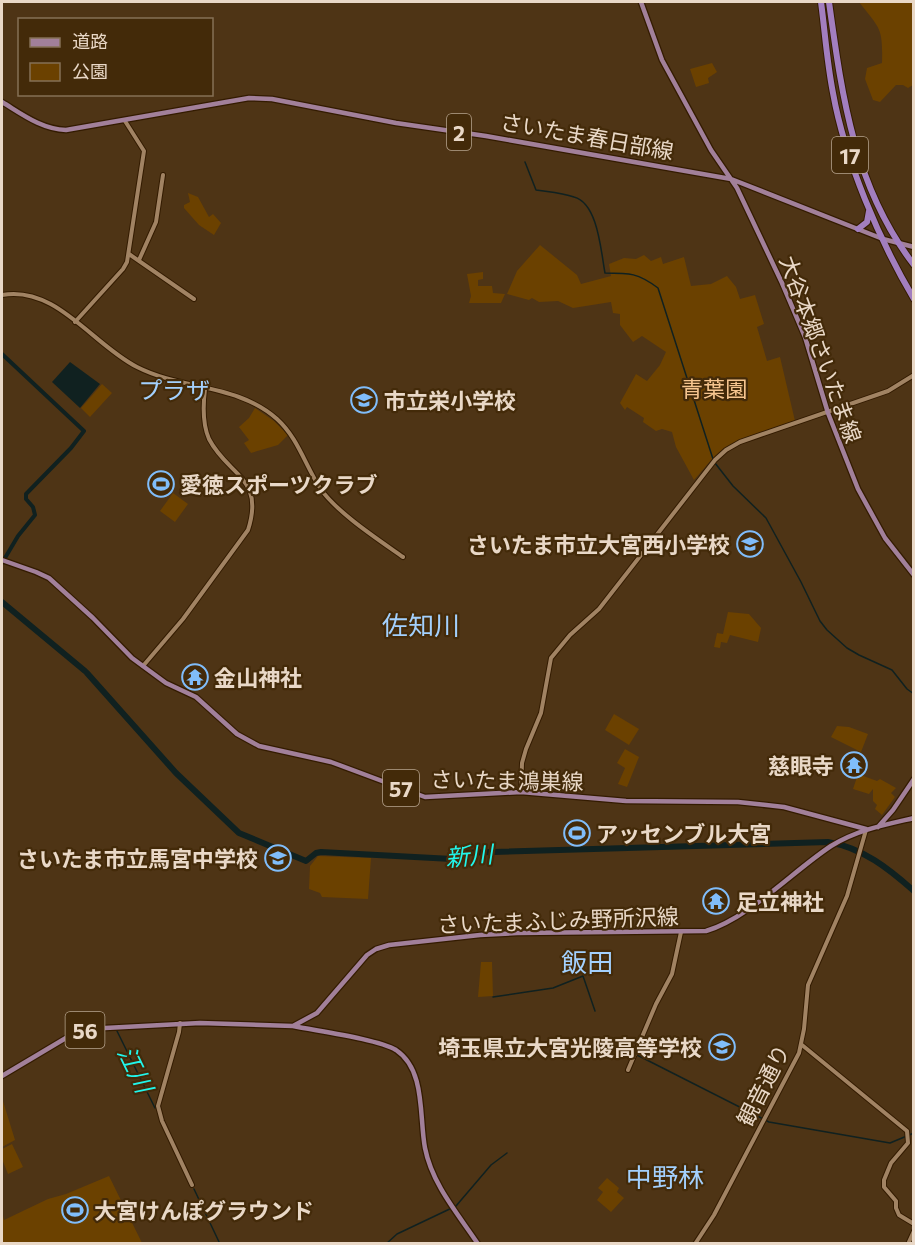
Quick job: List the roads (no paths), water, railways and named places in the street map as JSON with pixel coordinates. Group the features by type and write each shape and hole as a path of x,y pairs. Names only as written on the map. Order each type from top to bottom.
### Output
{"highway":[{"name":"17","path":"821,2 833,93 842,133 867,203 914,299"},
{"name":"17","path":"829,2 841,89 850,131 883,220 914,265"},
{"path":"858,229 868,220 867,203"}],"main road":[{"name":"大谷本郷さいたま線","path":"641,2 662,60 711,150 731,179 769,253 808,347 847,465 885,538 914,575"},
{"name":"さいたま春日部線","path":"2,102 35,122 58,129 82,128 256,97 731,179 883,239 914,247"},
{"name":"さいたま鴻巣線","path":"2,560 36,572 52,581 93,618 124,651 171,686 196,697 237,734 259,746 331,762 425,797 521,792 626,801 761,804 784,807 866,829"},
{"path":"878,827 914,779"},
{"name":"さいたまふじみ野所沢線","path":"293,1026 305,1021 321,1008 367,955 376,949 389,945 516,933 706,931 728,921 843,840 866,829 914,818"},
{"name":"56","path":"2,1076 79,1031 117,1026 180,1023 293,1026"},
{"path":"293,1026 382,1044 397,1051 406,1060 413,1070 417,1083 425,1146 431,1166 442,1190 478,1244"}],"street":[{"path":"75,322 123,270 129,254 144,151 125,121"},
{"path":"139,260 156,222 163,175"},
{"path":"129,254 194,299"},
{"path":"2,295 15,292 31,294 50,303 136,367 163,379 238,396 277,419 301,450 319,487 329,500 403,557"},
{"path":"521,792 522,763 541,713 551,658 576,629 599,609 720,455 746,440 888,391 914,375"},
{"path":"143,666 204,592 248,530 251,520 253,504 249,488 208,435 203,416 205,388"},
{"name":"観音通り","path":"695,1244 714,1215 802,1045 808,985 843,907 860,856 866,829"},
{"path":"628,1070 656,1004 672,974 681,932"},
{"path":"180,1023 158,1106 162,1121 192,1185"},
{"path":"802,1045 907,1131 908,1143 891,1163 884,1180 884,1187 896,1201 899,1215 914,1224"},
{"path":"908,1244 914,1231"}],"waterway":[{"path":"525,162 536,190 574,197 588,208 597,229 605,273 633,275 645,279 658,288 713,459"},
{"path":"2,354 84,431 71,448 26,494 26,499 33,507 35,515 18,536 2,563"},
{"path":"715,463 733,486 766,518 820,621 827,630 847,648 892,670 914,694"},
{"name":"新川","path":"2,602 85,671"},
{"name":"新川","path":"87,673 176,773 239,833 306,861 321,852 452,859 461,853 828,842 864,854 895,874 914,891"},
{"path":"493,997 553,988 583,976 595,1011"},
{"name":"江川","path":"117,1031 155,1108"},
{"path":"637,1055 769,1122 890,1143 914,1133"},
{"path":"386,1244 397,1234 456,1206 491,1165 507,1153"},
{"name":"江川","path":"194,1189 220,1244"}],"place":[{"name":"市立栄小学校","path":"364,400"},
{"name":"愛徳スポーツクラブ","path":"161,484"},
{"name":"さいたま市立大宮西小学校","path":"750,544"},
{"name":"金山神社","path":"195,677"},
{"name":"慈眼寺","path":"854,765"},
{"name":"アッセンブル大宮","path":"577,833"},
{"name":"さいたま市立馬宮中学校","path":"278,858"},
{"name":"足立神社","path":"716,901"},
{"name":"埼玉県立大宮光陵高等学校","path":"722,1047"},
{"name":"大宮けんぽグラウンド","path":"75,1210"}],"district":[{"name":"プラザ","path":"174,389"},
{"name":"佐知川","path":"421,624"},
{"name":"飯田","path":"587,961"},
{"name":"中野林","path":"665,1176"}],"park label":[{"name":"青葉園","path":"714,388"}]}
